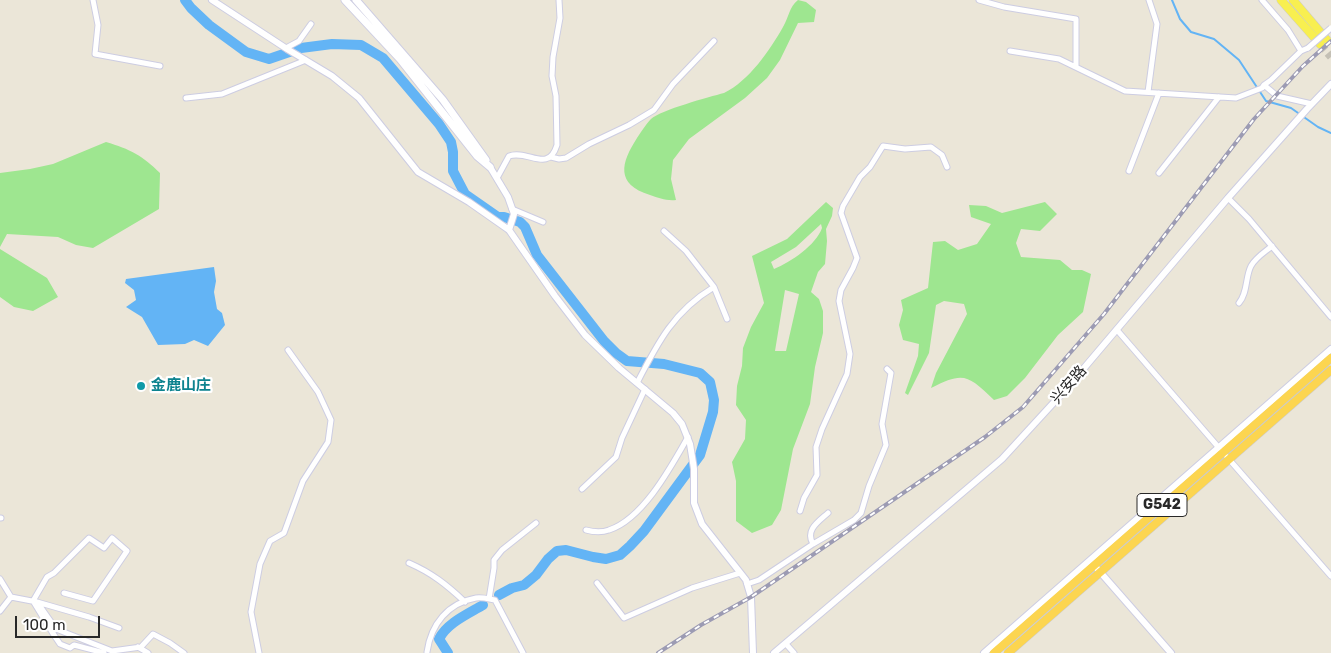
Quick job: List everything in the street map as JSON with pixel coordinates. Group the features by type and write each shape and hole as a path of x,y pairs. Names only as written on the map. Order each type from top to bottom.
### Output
{"highway":[{"name":"G542","path":"994,653 1221,449 1331,358"},
{"name":"G542","path":"1008,653 1331,370"}],"main road":[{"path":"345,0 400,59 478,156 490,167"},
{"path":"356,0 443,100 490,167"},
{"path":"1281,0 1324,42 1293,0"}],"street":[{"path":"94,0 98,25 94,54 160,66"},
{"path":"212,0 286,49 332,76 359,98 418,172 469,202 510,230 555,296 585,335 619,368 673,412 682,424 692,452 694,503 702,524 747,584 751,597 753,653"},
{"path":"497,178 509,156 514,154 544,160 554,153 557,145 553,56 560,18 559,0"},
{"path":"979,0 1004,7 1076,20 1076,66"},
{"path":"1148,92 1157,24 1149,0"},
{"path":"1262,0 1288,30 1301,51"},
{"path":"286,49 299,41 312,24"},
{"path":"1010,51 1059,59 1125,90 1236,98 1263,86 1301,51 1308,48 1331,28"},
{"path":"550,157 566,158 654,110 673,84 714,41"},
{"path":"186,98 222,94 306,60"},
{"name":"兴安路","path":"774,653 1002,460 1118,330 1228,198 1309,106 1331,84"},
{"path":"1263,86 1277,96 1309,106"},
{"path":"1129,171 1160,93"},
{"path":"1159,173 1219,97"},
{"path":"800,511 804,498 817,476 816,447 822,429 847,374 850,363 850,354 839,301 841,290 857,258 841,213 843,206 860,177 883,146 905,149 931,147 942,155 947,167"},
{"path":"490,167 508,197 513,211 510,230"},
{"path":"1228,198 1272,246 1331,317"},
{"path":"513,211 543,222"},
{"path":"664,231 686,251 714,286 726,319"},
{"path":"1239,303 1244,297 1252,266 1256,259 1272,246"},
{"path":"637,383 670,324 699,295 714,286"},
{"path":"1118,330 1331,576"},
{"path":"984,653 1221,449 1331,349"},
{"path":"259,653 251,612 260,564 270,541 284,533 303,481 328,442 331,420 318,392 288,350"},
{"path":"747,584 759,580 813,544 854,520 861,513 869,486 886,445 882,424 891,373 887,369"},
{"path":"582,489 616,457 622,438 645,389"},
{"path":"586,530 596,532 608,530 622,524 640,508 658,488 688,437"},
{"path":"813,544 809,538 810,531 828,513"},
{"path":"489,599 494,560 502,550 536,523"},
{"path":"35,601 47,577 54,573 89,538 104,548 112,538 127,550 93,601 64,593"},
{"path":"409,563 427,571 444,582 465,602"},
{"path":"1094,565 1171,653"},
{"path":"597,583 624,618 692,588 740,573"},
{"path":"0,579 11,596 35,601 119,628"},
{"path":"0,611 11,596"},
{"path":"427,652 428,642 435,623 456,604 477,598 495,600 523,653"},
{"path":"35,601 54,630 60,644 70,648 74,645 104,653"},
{"path":"54,630 112,651 141,646 153,634 184,653"},
{"path":"786,644 794,653"},
{"path":"137,647 148,653"}],"green space":[{"path":"798,0 806,2 816,10 814,22 798,23 780,60 767,78 745,98 689,139 673,160 671,179 676,200 656,197 631,185 626,179 624,172 627,156 649,121 656,115 724,93 742,81 772,45 789,12"},
{"path":"106,142 136,154 160,173 159,209 93,248 76,245 58,237 7,234 0,247 0,173 53,164"},
{"path":"826,202 833,208 832,216 826,229 825,264 818,272 811,292 819,299 823,311 823,333 815,367 810,404 793,449 781,510 772,525 752,533 736,521 736,481 732,462 745,439 746,420 736,405 743,348 751,327 764,303 752,256 787,239","holes":["821,224 822,228 819,234 809,247 788,262 774,269 771,262 796,247","785,290 799,294 786,351 775,351"]},
{"path":"1045,202 1057,214 1040,231 1021,229 1016,243 1021,257 1060,260 1072,270 1082,270 1091,274 1083,312 1058,335 1025,378 1007,396 994,400 978,385 965,378 951,379 931,388 936,373 967,314 964,304 944,301 936,305 929,353 908,395 905,393 918,356 919,344 903,340 899,325 903,310 901,300 928,288 933,242 945,241 958,250 977,244 991,224 971,217 969,205 986,206 1002,213"},
{"path":"0,249 47,278 58,297 33,311 14,307 0,297"}],"water":[{"path":"214,267 216,281 214,292 217,309 222,313 225,325 208,346 194,340 185,344 158,345 142,317 126,307 136,300 134,290 125,283 126,279"}],"waterway":[{"path":"185,0 209,25 246,52 269,59 301,48 332,44 361,45 383,58 439,124 451,142 453,171 465,194 498,217 520,222 525,227 537,255 604,341 616,353 627,361 664,364 700,373 710,382 714,400 713,412 700,455 644,531 630,546 620,555 606,559 566,550 557,551 548,559 536,575 524,585 512,588 499,595"},
{"path":"1172,0 1180,19 1191,32 1214,39 1239,60 1266,101 1291,108 1318,127 1331,133"},
{"path":"448,653 439,639 443,633 458,619 483,605"}],"tunnel":[{"path":"1320,44 1331,57"}],"railway":[{"path":"658,653 701,625 751,597 985,437 1023,407 1104,314 1254,119 1303,66 1331,41"}],"place":[{"name":"金鹿山庄","path":"141,386"}]}
